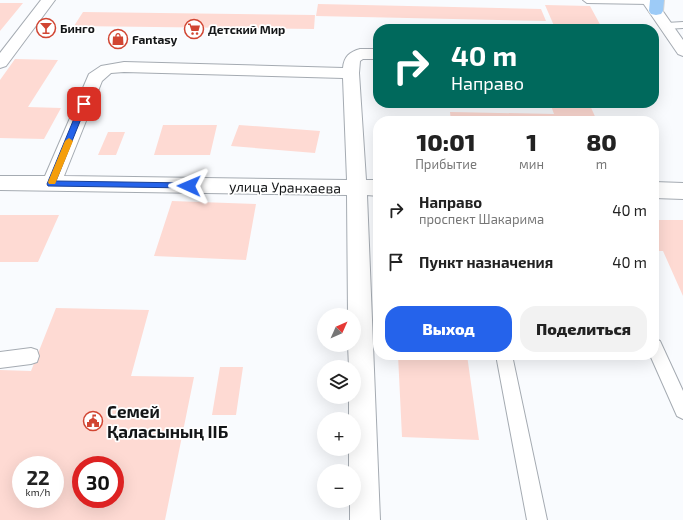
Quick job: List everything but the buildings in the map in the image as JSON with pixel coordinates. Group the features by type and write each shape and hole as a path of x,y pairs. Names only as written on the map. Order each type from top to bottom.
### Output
{"street":[{"path":"0,63 48,0"},
{"path":"653,3 683,51"},
{"path":"366,520 368,188 351,73 352,59 360,54 373,54"},
{"path":"51,184 95,78 107,69 124,66 351,73"},
{"name":"улица Уранхаева","path":"0,182 368,188"},
{"path":"659,190 683,191"}],"lane":[{"path":"587,0 653,3"},
{"path":"666,26 683,26"},
{"path":"0,360 31,356"},
{"path":"659,357 683,410"},
{"path":"505,360 537,520"}],"slow traffic":[{"path":"52,182 69,141"}],"place":[{"name":"Бинго","path":"46,28"},
{"name":"Детский Мир","path":"194,29"},
{"name":"Fantasy","path":"118,39"},
{"name":"Семей Қаласының ІІБ","path":"93,421"}],"route":[{"path":"84,104 51,184 189,186"}]}
